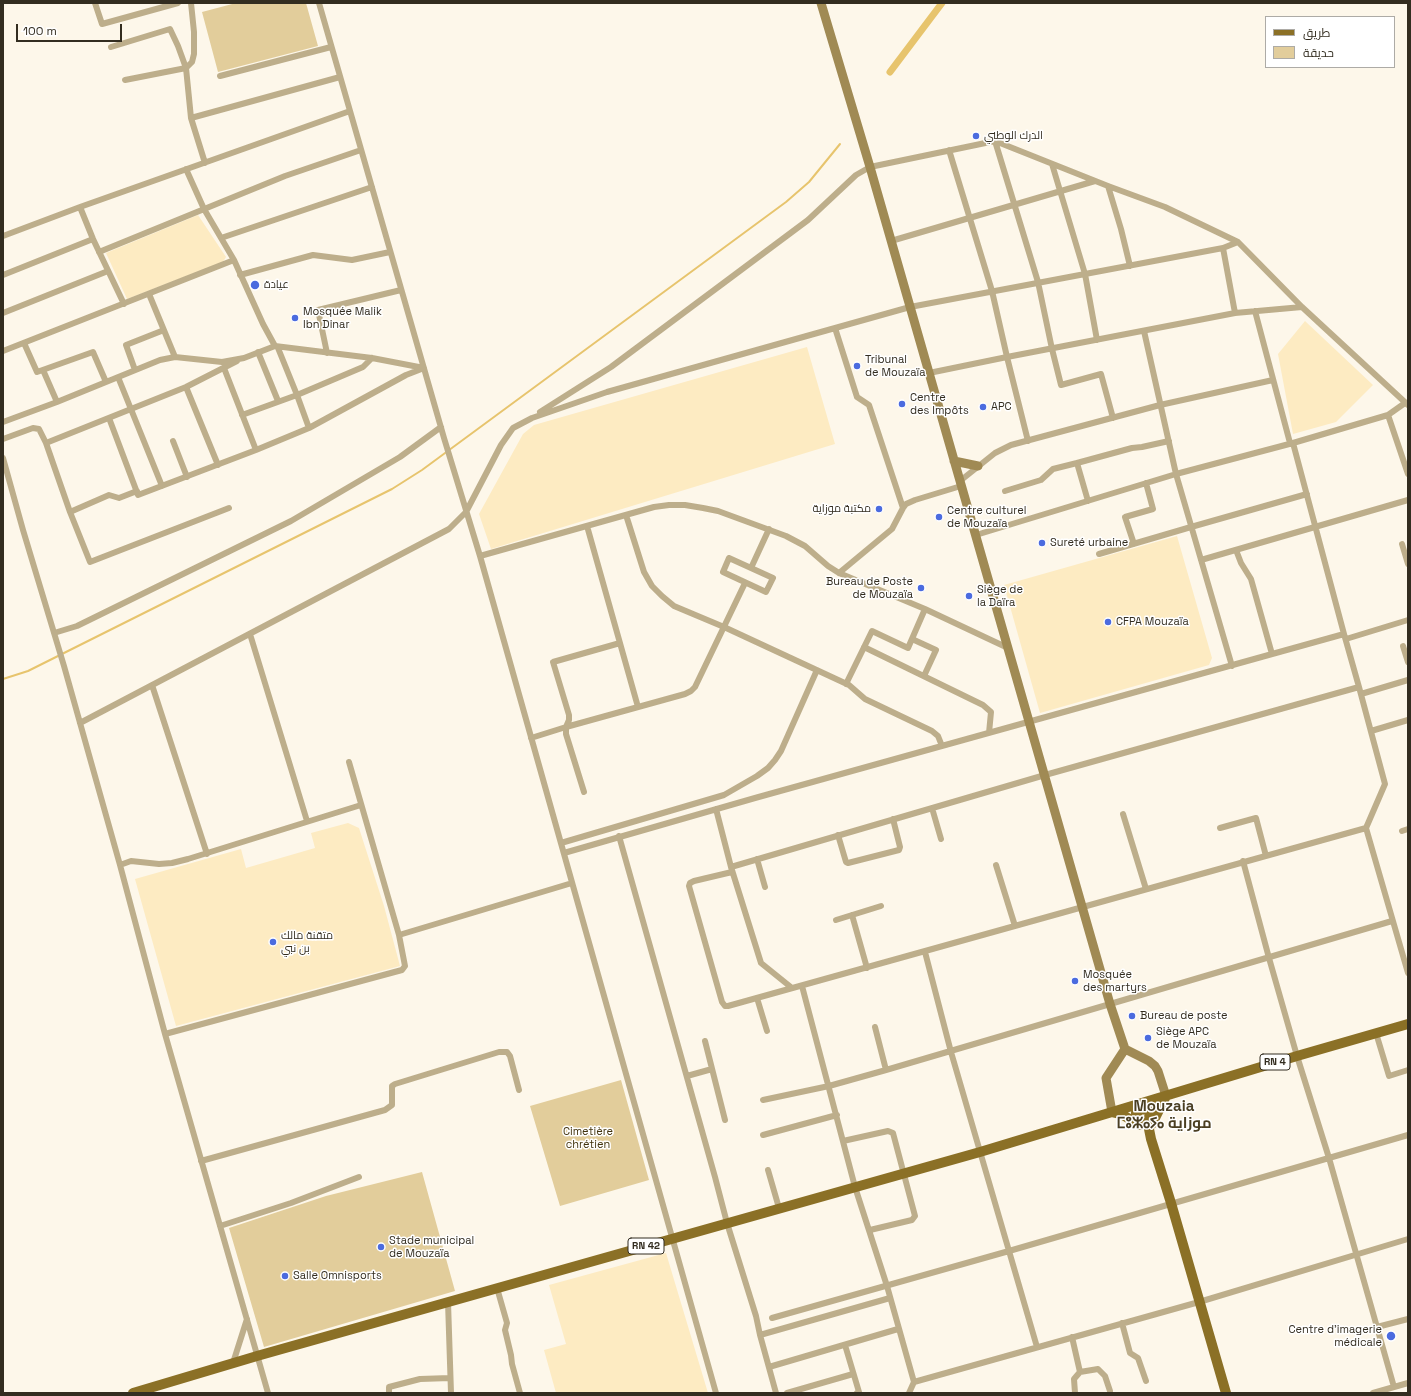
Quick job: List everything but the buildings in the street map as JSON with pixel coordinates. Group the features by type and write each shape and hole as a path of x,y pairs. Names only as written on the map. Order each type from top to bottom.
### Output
{"main road":[{"path":"821,3 870,167 1110,1004 1125,1049 1149,1061 1155,1066 1166,1096 1154,1117 1148,1132"},
{"path":"954,461 978,466"},
{"name":"RN 4","path":"1141,1110 1166,1096 1408,1024"},
{"path":"1125,1049 1106,1078 1112,1112 1121,1114 1148,1132"},
{"path":"1141,1110 1171,1203 1226,1393"},
{"name":"RN 42","path":"133,1393 257,1356 980,1152 1112,1112 1141,1110"}],"street":[{"path":"95,3 102,24 178,3"},
{"path":"125,80 186,68 192,62 194,54 194,32 191,3"},
{"path":"319,3 440,427 480,556 716,1393"},
{"path":"111,47 170,29 186,68 191,118 205,163"},
{"path":"220,76 331,47"},
{"path":"191,118 340,77"},
{"path":"3,236 350,111"},
{"path":"995,141 1038,282 1052,349 1062,385 1101,374 1113,418"},
{"path":"80,723 449,529 466,512 505,439 514,428 532,418 617,362 808,220 856,175 870,167 995,141 1095,182 1165,207 1238,242 1302,307 1407,404 1388,415 1176,474 976,535"},
{"path":"99,252 285,176 361,150"},
{"path":"949,150 992,291 1028,441"},
{"path":"1052,164 1085,274 1097,340"},
{"path":"186,169 204,209 234,260 276,347 297,395 309,428"},
{"path":"891,241 970,219 1014,204 1095,182"},
{"path":"1108,186 1130,266"},
{"path":"221,238 372,187"},
{"path":"80,207 93,239 124,304"},
{"path":"3,275 93,239"},
{"path":"532,418 607,392 910,307 1224,248 1238,242"},
{"path":"1224,248 1235,313"},
{"path":"240,275 313,255 352,260 390,252"},
{"path":"3,350 234,260"},
{"path":"3,313 108,271"},
{"path":"327,353 318,310 401,290"},
{"path":"149,294 175,358"},
{"path":"929,373 1235,313 1302,307"},
{"path":"1255,311 1273,380 1307,494 1384,784 1366,828 1408,973"},
{"path":"834,328 857,397 870,405 903,508"},
{"path":"135,370 126,345 164,330"},
{"path":"1144,331 1176,474 1232,666"},
{"path":"24,342 37,372 93,352 106,382"},
{"path":"46,443 132,410 186,387 244,358 276,347 372,358 424,368"},
{"path":"258,352 278,401"},
{"path":"3,422 57,402 160,360 175,358 222,362 244,358"},
{"path":"242,415 297,395 363,367 372,358"},
{"path":"224,368 256,450"},
{"path":"109,418 138,495 218,465 309,428 406,375 424,368"},
{"path":"43,370 57,402"},
{"path":"118,377 162,486"},
{"path":"839,573 892,529 903,508 910,502 961,483 978,466 1011,445 1160,405 1273,380"},
{"path":"186,387 218,465"},
{"path":"1388,415 1408,474"},
{"path":"54,633 77,626 291,521 400,457 440,427"},
{"path":"3,440 33,428 39,429 46,443 70,512 90,562 228,508"},
{"path":"173,441 187,476"},
{"path":"1006,491 1041,480 1053,469 1132,448 1168,441"},
{"path":"3,458 64,666 120,865 165,1034 268,1393"},
{"path":"1077,463 1088,501"},
{"path":"1134,544 1125,517 1153,508 1146,483"},
{"path":"70,512 109,495 119,498 137,491"},
{"path":"1099,554 1191,526 1307,494"},
{"path":"1201,560 1408,500"},
{"path":"480,556 654,507 685,505 718,511 786,536 805,546 828,566 839,573 925,609 1008,648"},
{"path":"626,515 644,572 652,586 674,606 724,626 846,684 865,699 932,731 938,736 942,746"},
{"path":"587,526 638,707"},
{"path":"751,568 769,529"},
{"path":"1402,544 1408,564"},
{"path":"1236,550 1241,563 1252,579 1272,654"},
{"path":"729,558 751,568 773,578 766,592 723,572 729,558"},
{"path":"531,738 685,694 695,687 745,583"},
{"path":"846,684 872,631 908,648 925,609"},
{"path":"564,853 618,836 1272,654 1408,620"},
{"path":"250,634 308,821"},
{"path":"912,639 936,650 924,676"},
{"path":"584,792 566,734 569,715 553,662 620,643"},
{"path":"1403,646 1408,662"},
{"path":"864,647 983,704 991,712 989,733"},
{"path":"561,843 724,795 757,776 768,768 781,751 817,670"},
{"path":"1361,694 1408,680"},
{"path":"152,685 207,854"},
{"path":"1359,687 1045,775 757,859 694,881 690,883 689,886 722,1002 725,1006 728,1006 925,952 1146,888 1366,828"},
{"path":"1371,732 1408,720"},
{"path":"165,1034 402,970 405,966 399,935 349,762"},
{"path":"120,865 131,861 159,864 172,863 207,854 361,805"},
{"path":"932,808 941,839"},
{"path":"716,809 732,869 761,963 792,988"},
{"path":"1123,814 1146,888"},
{"path":"1220,828 1256,818 1266,856"},
{"path":"838,835 846,862 848,863 899,850 900,847 893,819"},
{"path":"618,836 687,1076 727,1223 754,1311 776,1393"},
{"path":"757,859 765,887"},
{"path":"1244,862 1269,958 1297,1056 1329,1158 1394,1387"},
{"path":"996,865 1015,926"},
{"path":"399,935 572,883"},
{"path":"836,920 881,906"},
{"path":"852,915 867,968"},
{"path":"763,1100 829,1086 951,1052 1392,921"},
{"path":"925,952 951,1052 1037,1347"},
{"path":"802,986 855,1187 887,1286 914,1382 909,1393"},
{"path":"757,998 767,1031"},
{"path":"875,1027 886,1070"},
{"path":"1376,1033 1389,1076 1408,1070"},
{"path":"705,1041 725,1120"},
{"path":"202,1161 385,1110 392,1105 392,1086 395,1084 499,1052 507,1052 510,1056 519,1090"},
{"path":"687,1076 712,1069"},
{"path":"763,1135 837,1116"},
{"path":"843,1141 888,1131 893,1133 915,1216 912,1220 870,1230"},
{"path":"772,1318 1408,1135"},
{"path":"768,1170 779,1208"},
{"path":"220,1226 291,1203 359,1177"},
{"path":"914,1382 1199,1302 1408,1239"},
{"path":"497,1288 507,1323 505,1330 520,1393"},
{"path":"760,1334 890,1298"},
{"path":"448,1302 451,1393"},
{"path":"233,1363 247,1319"},
{"path":"1377,1327 1408,1320"},
{"path":"1122,1323 1130,1353 1138,1358 1146,1381"},
{"path":"769,1367 898,1329"},
{"path":"1072,1337 1080,1372"},
{"path":"845,1345 858,1392 857,1393"},
{"path":"1074,1393 1074,1379 1080,1372 1098,1369 1106,1376 1110,1391"},
{"path":"787,1393 853,1374"},
{"path":"389,1393 389,1387 420,1379 450,1378"},
{"path":"1374,1393 1408,1383"}],"shaded area":[{"path":"198,215 226,257 223,262 127,299 106,253"},
{"path":"1305,321 1373,385 1336,422 1293,434 1278,354"},
{"path":"807,347 835,444 491,549 479,514 523,434 534,425"},
{"name":"CFPA Mouzaïa","path":"1177,536 1212,658 1209,665 1040,713 1004,585"},
{"name":"متقنة مالك بن نبي","path":"348,823 359,828 384,906 400,966 176,1026 135,879 241,849 246,868 315,848 311,833"},
{"path":"666,1253 708,1393 556,1393 544,1350 566,1344 549,1285"}],"green space":[{"path":"236,3 306,3 318,46 218,72 202,12"},
{"name":"Cimetière chrétien","path":"621,1080 649,1180 560,1206 530,1106"},
{"name":"Stade municipal de Mouzaïa","path":"422,1172 455,1291 264,1347 229,1228 326,1196"}],"waterway":[{"path":"890,72 942,3"},
{"path":"3,679 28,671 392,489 422,470 786,202 809,182 840,144"}],"place":[{"name":"الدرك الوطني","path":"976,136"},
{"name":"عيادة","path":"255,285"},
{"name":"Mosquée Malik Ibn Dinar","path":"295,318"},
{"name":"Tribunal de Mouzaïa","path":"857,366"},
{"name":"Centre des Impôts","path":"902,404"},
{"name":"APC","path":"983,407"},
{"name":"مكتبة موزاية","path":"879,509"},
{"name":"Centre culturel de Mouzaïa","path":"939,517"},
{"name":"Sureté urbaine","path":"1042,543"},
{"name":"Bureau de Poste de Mouzaïa","path":"921,588"},
{"name":"Siège de la Daïra","path":"969,596"},
{"name":"CFPA Mouzaïa","path":"1108,622"},
{"name":"متقنة مالك بن نبي","path":"273,942"},
{"name":"Mosquée des martyrs","path":"1075,981"},
{"name":"Bureau de poste","path":"1132,1016"},
{"name":"Siège APC de Mouzaïa","path":"1148,1038"},
{"name":"Stade municipal de Mouzaïa","path":"381,1247"},
{"name":"Salle Omnisports","path":"285,1276"},
{"name":"Centre d'imagerie médicale","path":"1391,1336"}],"district":[{"name":"Mouzaia ⵎⵓⵣⴰⵢⴰ موزاية","path":"1164,1116"}]}
